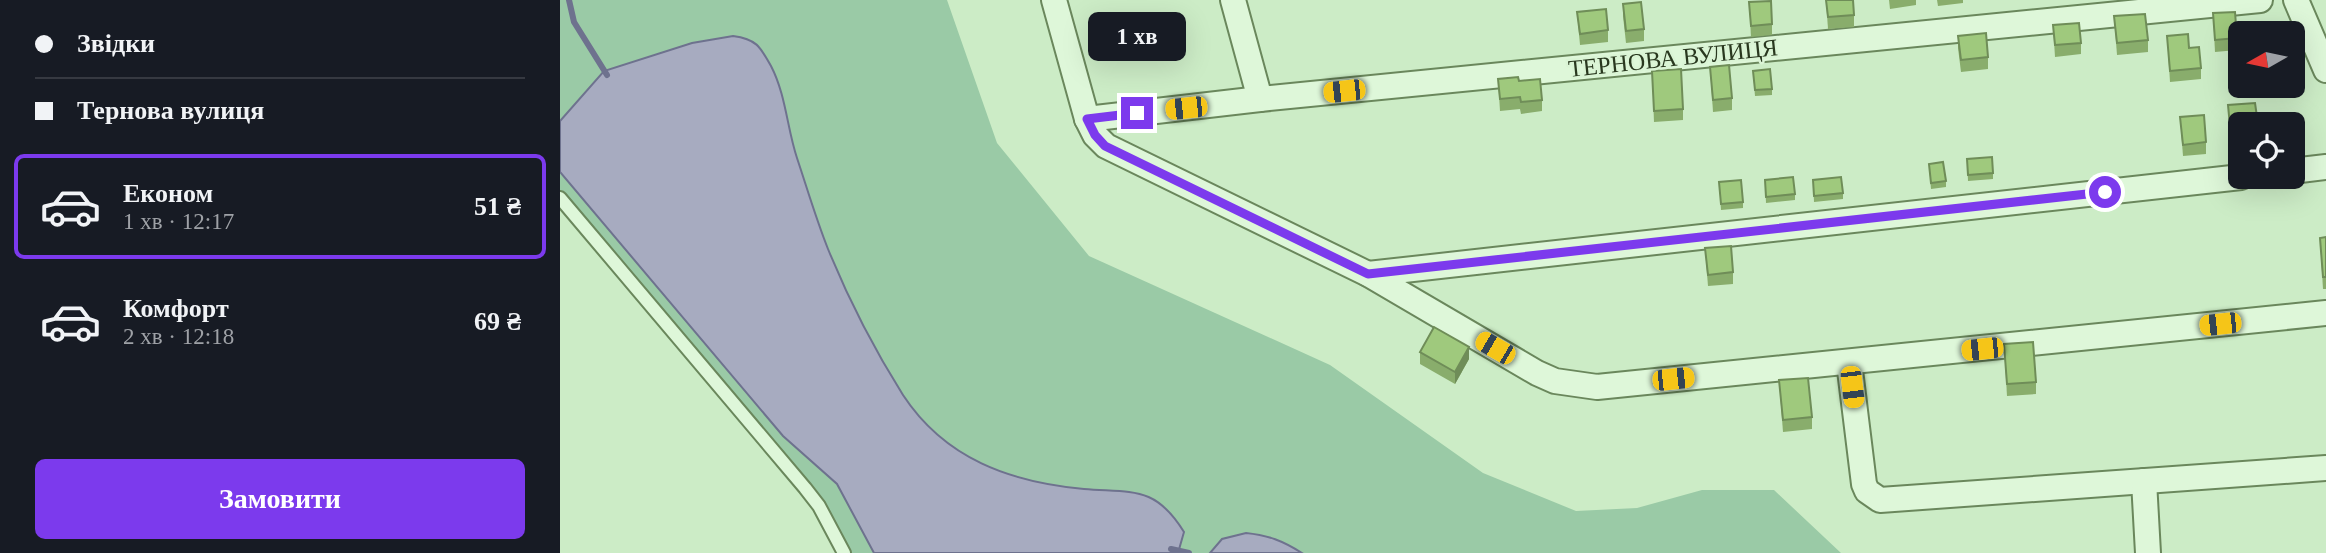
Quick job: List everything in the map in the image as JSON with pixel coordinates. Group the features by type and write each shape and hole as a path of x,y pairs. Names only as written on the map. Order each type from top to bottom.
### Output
{"street":[{"path":"1054,0 1087,119 1095,135 1113,150 1368,274 1555,381 1597,387 2326,313"},
{"path":"1233,0 1260,99"},
{"name":"ТЕРНОВА ВУЛИЦЯ","path":"1087,119 1260,99 2260,0"},
{"path":"2296,0 2326,70"},
{"path":"2305,169 2326,167"},
{"path":"1368,274 2228,178"},
{"path":"1849,362 1864,484 1867,491 1880,499 2326,468"},
{"path":"2144,481 2148,553"}],"lane":[{"path":"560,198 805,488 819,506 844,553"}],"green space":[{"path":"560,0 947,0 997,143 1089,256 1330,365 1483,473 1576,511 1637,508 1702,490 1774,490 1841,553 844,553 831,527 560,198"}],"water":[{"path":"733,36 747,39 756,45 771,66 780,88 797,158 836,267 882,360 920,417 959,451 1005,473 1057,486 1129,492 1152,499 1163,506 1184,532 1178,553 874,553 837,484 783,436 560,172 560,121 604,71 692,43"},
{"path":"1246,533 1275,539 1302,553 1210,553 1222,539"}],"building":[{"path":"1826,0 1853,0 1854,15 1828,17"},
{"path":"1771,1 1772,24 1751,26 1749,2"},
{"path":"1641,2 1644,29 1626,31 1623,4"},
{"path":"1606,9 1608,30 1580,34 1577,12"},
{"path":"2235,12 2236,21 2228,21 2228,39 2215,40 2213,13"},
{"path":"2145,14 2148,40 2117,43 2114,16"},
{"path":"2079,23 2081,43 2055,45 2053,25"},
{"path":"1986,33 1988,57 1961,60 1958,36"},
{"path":"2188,34 2189,48 2199,47 2201,68 2170,71 2167,36"},
{"path":"1729,65 1732,98 1713,100 1710,67"},
{"path":"1681,69 1683,109 1654,111 1652,71"},
{"path":"1770,69 1772,89 1755,90 1753,71"},
{"path":"1518,77 1519,81 1540,79 1542,100 1521,102 1520,97 1500,99 1498,79"},
{"path":"2255,103 2256,112 2229,112 2228,105"},
{"path":"2204,115 2206,142 2183,145 2180,117"},
{"path":"1992,157 1993,173 1968,175 1967,159"},
{"path":"1943,162 1946,181 1931,183 1929,164"},
{"path":"1793,177 1795,194 1766,197 1765,180"},
{"path":"1841,177 1843,193 1814,196 1813,180"},
{"path":"1741,180 1743,202 1721,204 1719,182"},
{"path":"2326,237 2326,277 2323,277 2320,238"},
{"path":"1731,246 1733,272 1708,275 1705,248"},
{"path":"1434,327 1469,347 1455,372 1420,352"},
{"path":"2033,342 2036,382 2007,384 2004,344"},
{"path":"1808,378 1812,417 1783,420 1779,380"}],"waterway":[{"path":"569,0 574,22 607,75"},
{"path":"1171,549 1189,553"}],"route":[{"path":"1137,113 1087,119 1095,135 1105,146 1121,155 1368,274 2105,192"}]}
